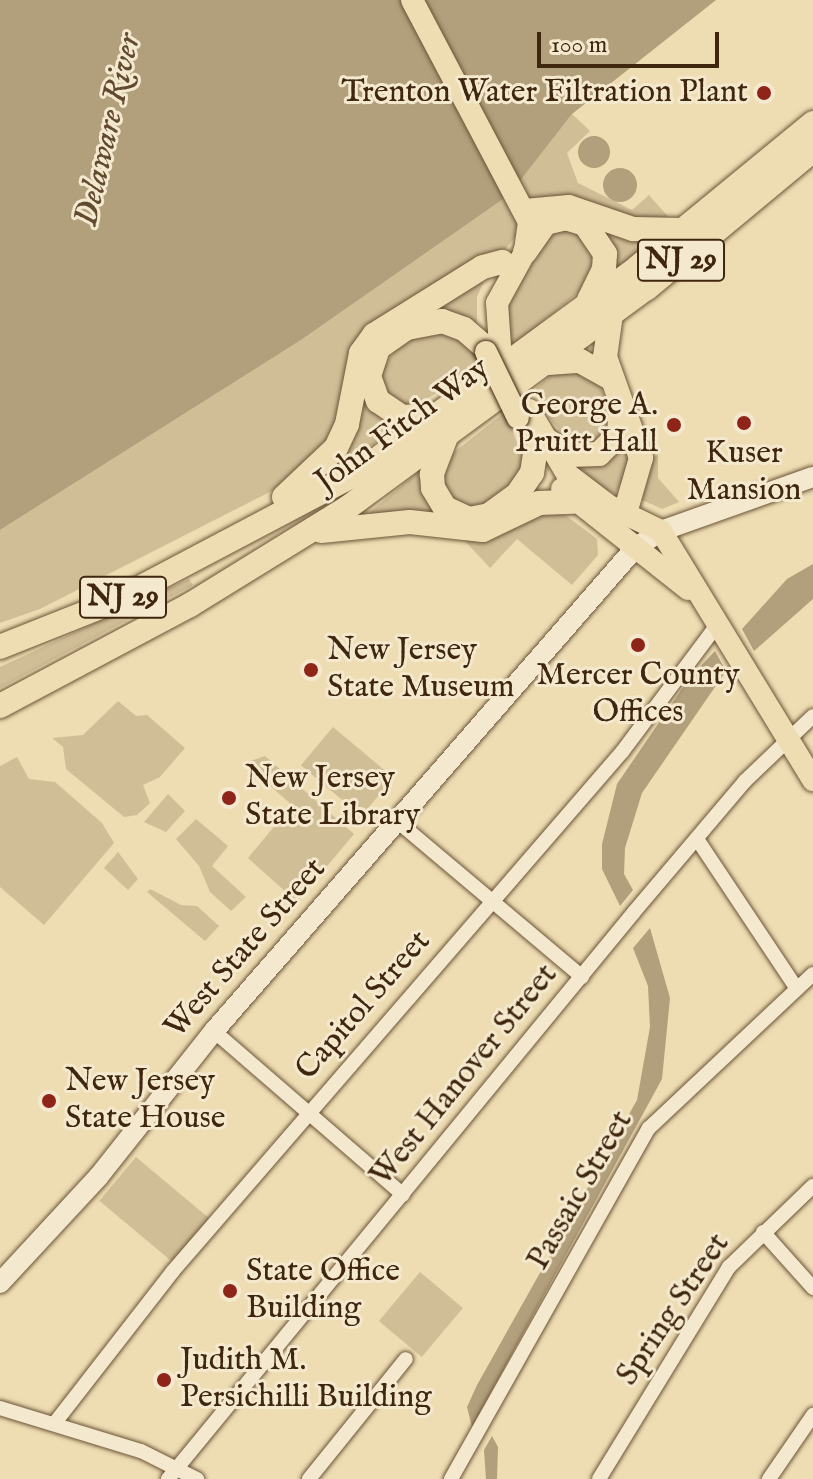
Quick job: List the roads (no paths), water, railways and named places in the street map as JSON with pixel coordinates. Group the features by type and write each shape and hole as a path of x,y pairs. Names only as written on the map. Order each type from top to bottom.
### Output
{"highway":[{"name":"John Fitch Way","path":"0,708 310,533 813,123"},
{"name":"John Fitch Way","path":"0,647 113,602 358,473 545,364 813,150"},
{"path":"524,211 569,207 633,229 683,230"},
{"path":"525,252 538,230 552,220 573,219 596,233 605,254 604,269 586,305"},
{"path":"239,533 321,467 336,448 347,424 361,353 374,335 483,267 502,262"},
{"path":"611,314 603,342 611,378 641,458 625,513"},
{"path":"490,348 464,329 442,321 407,328 378,348 369,376 378,401 402,417 442,426 432,474 433,488 445,508 469,519 489,515 517,495 532,473 540,446 570,455 599,454 619,434 621,407"},
{"path":"545,364 580,361 611,378"},
{"path":"310,533 386,522 483,530 539,503 573,502"}],"main road":[{"path":"412,0 524,211 525,252 497,303 490,348"},
{"path":"524,211 483,303 490,348 540,446 573,502 704,604"},
{"path":"540,446 567,474 625,513 661,531 813,780"}],"street":[{"name":"West State Street","path":"0,1283 99,1176 214,1031 635,548 661,531 813,477"},
{"name":"Capitol Street","path":"54,1424 173,1271 722,633"},
{"name":"West Hanover Street","path":"173,1474 623,926 786,738 813,716"},
{"path":"397,821 582,977"},
{"path":"697,839 797,989"},
{"name":"Passaic Street","path":"451,1479 649,1128 813,974"},
{"path":"214,1031 403,1195"},
{"name":"Spring Street","path":"599,1479 720,1279 763,1232 813,1186"},
{"path":"763,1232 813,1288"},
{"path":"309,1479 406,1359"},
{"path":"0,1408 54,1424 173,1474 197,1479"},
{"path":"769,1479 813,1415"}],"water":[{"name":"Delaware River","path":"0,0 716,0 572,114 509,195 301,340 0,530"},
{"path":"594,136 606,140 610,152 606,164 594,168 582,164 578,152 582,140"},
{"path":"620,168 632,173 637,185 632,197 620,202 608,197 603,185 608,173"},
{"path":"813,564 813,599 754,651 742,629 787,579"},
{"path":"715,651 726,671 642,793 625,848 624,874 633,890 620,906 602,869 602,844 617,784 690,677"},
{"path":"650,928 670,998 662,1079 472,1427 467,1407 477,1385 637,1100 650,1027 648,986 633,948"},
{"path":"492,1436 498,1447 497,1479 486,1479 484,1450"}],"place":[{"name":"Trenton Water Filtration Plant","path":"764,93"},
{"name":"Kuser Mansion","path":"744,423"},
{"name":"George A. Pruitt Hall","path":"674,425"},
{"name":"Mercer County Offices","path":"638,645"},
{"name":"New Jersey State Museum","path":"311,670"},
{"name":"New Jersey State Library","path":"229,798"},
{"name":"New Jersey State House","path":"49,1101"},
{"name":"State Office Building","path":"230,1291"},
{"name":"Judith M. Persichilli Building","path":"164,1380"}]}
